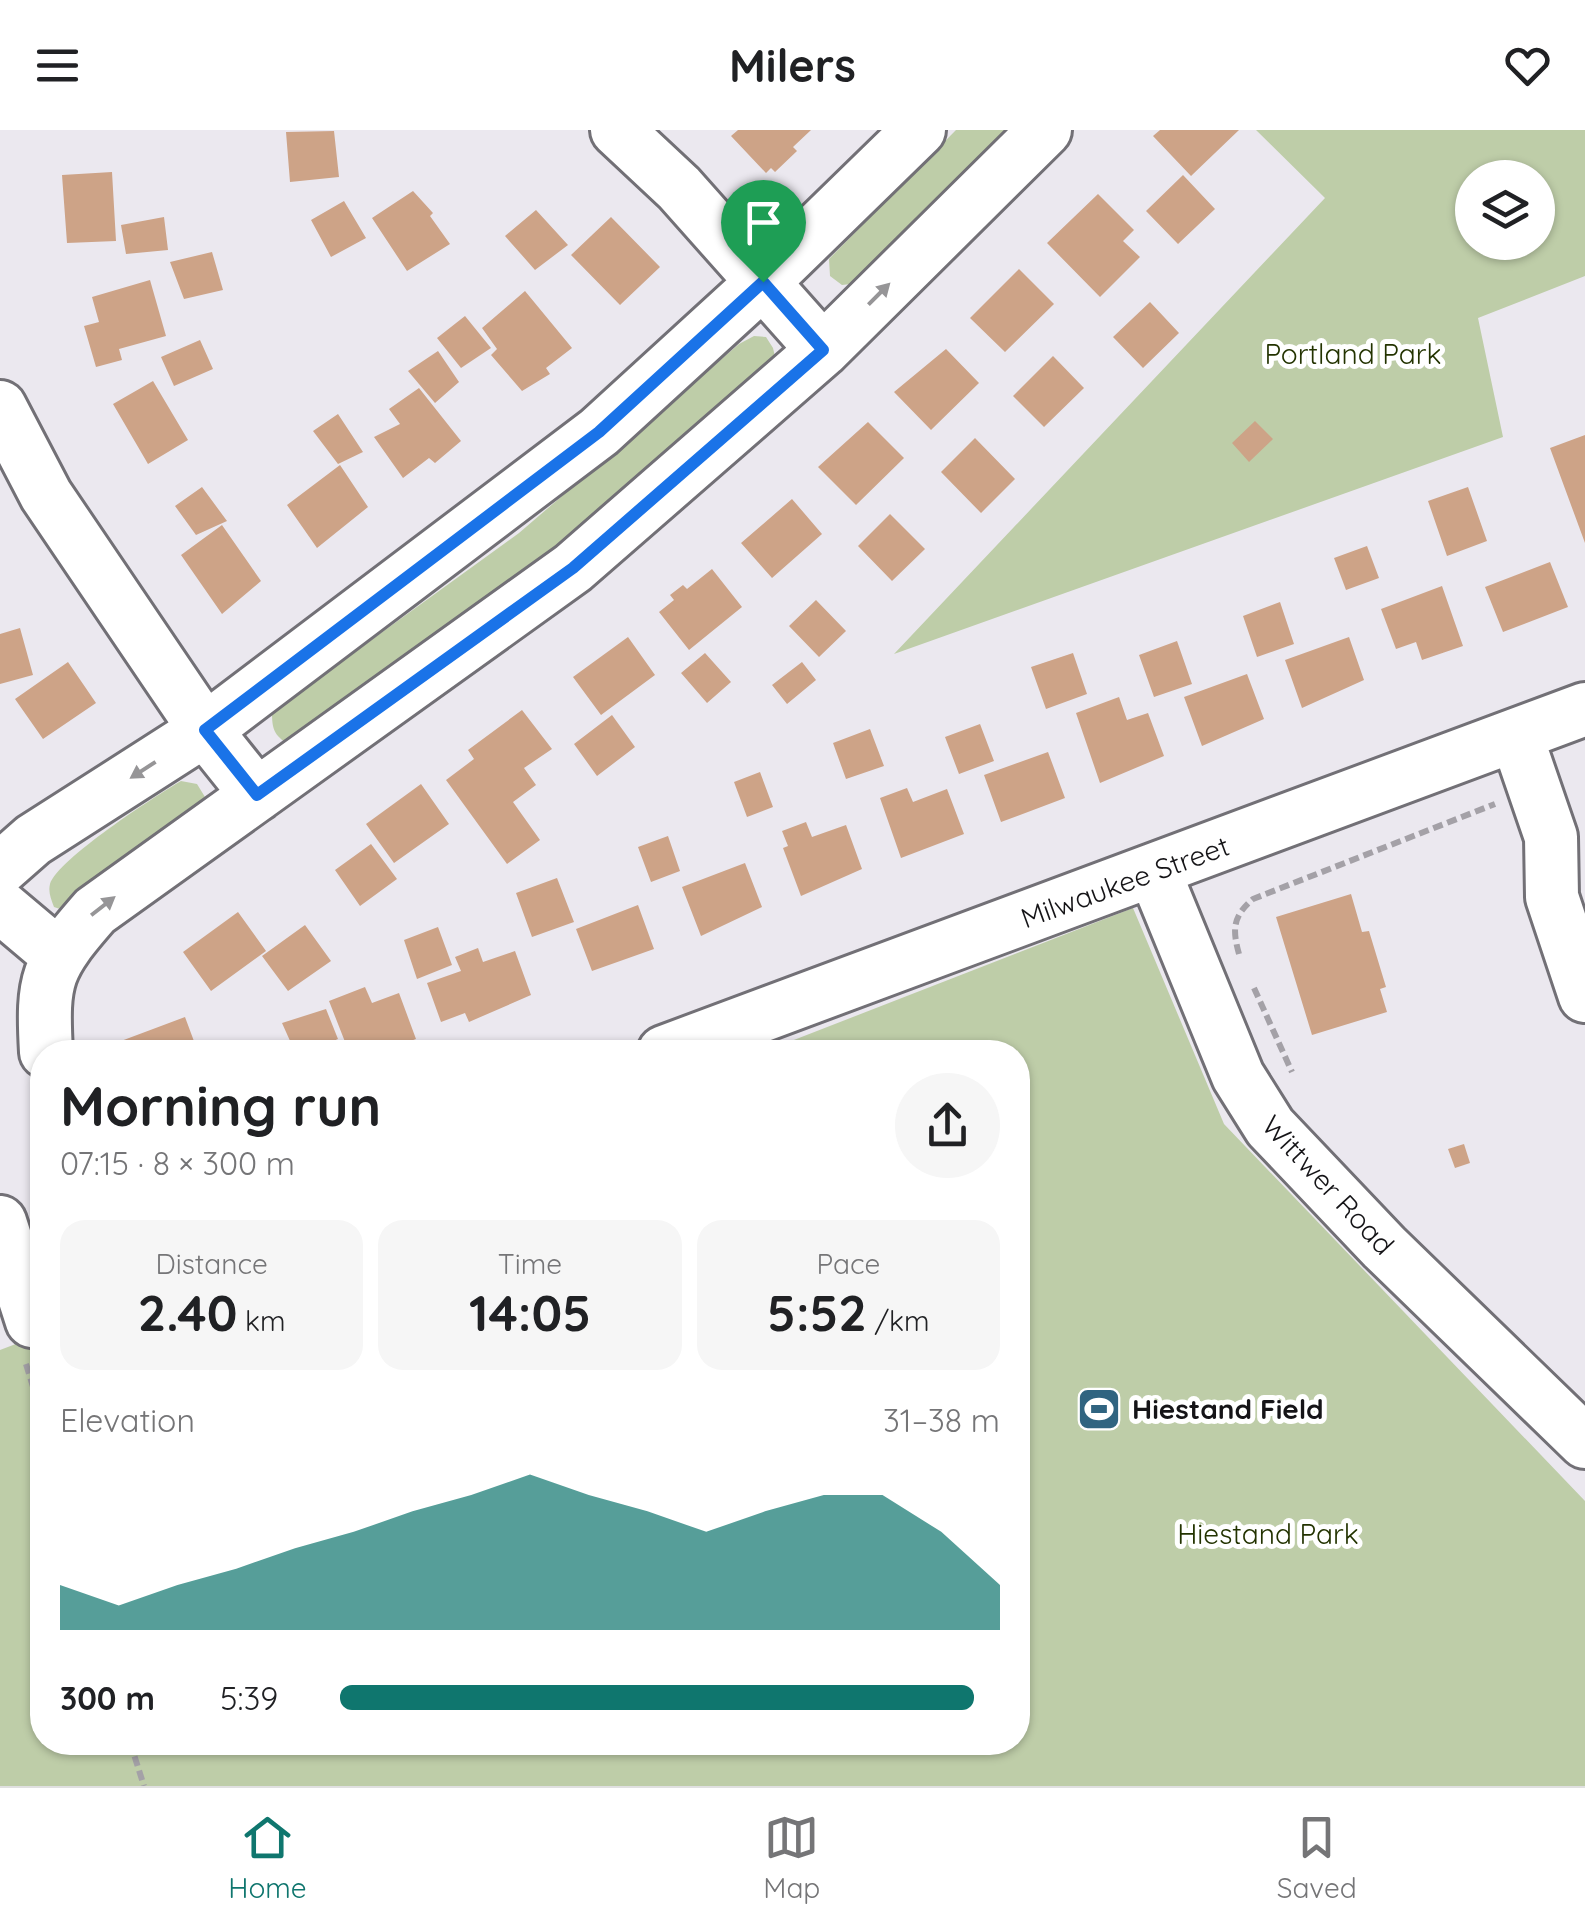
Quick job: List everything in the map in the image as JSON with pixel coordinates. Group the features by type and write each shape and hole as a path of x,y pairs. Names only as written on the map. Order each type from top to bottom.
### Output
{"street":[{"path":"618,130 679,188 823,350"},
{"path":"0,869 33,840 205,730 599,432 763,282 919,130"},
{"path":"34,981 95,911 573,568 823,350 1045,130"},
{"path":"0,407 46,496 205,730 257,795"},
{"name":"Milwaukee Street","path":"696,1040 1585,709"},
{"path":"1516,735 1552,837 1568,857 1552,897 1585,996"},
{"name":"Wittwer Road","path":"1154,871 1238,1076 1270,1127 1384,1247 1585,1442"},
{"path":"0,906 34,981 44,1040"},
{"path":"14,1256 25,1334"}],"path":[{"path":"1240,959 1233,932 1236,918 1253,899 1535,789"},
{"path":"1248,974 1294,1077"},
{"path":"134,1755 144,1786"}],"green space":[{"path":"956,130 1018,130 859,283 842,285 830,276 829,259"},
{"name":"Portland Park","path":"1256,130 1585,130 1585,276 1478,318 1503,437 894,654 1325,198"},
{"path":"754,336 766,337 776,361 582,535 288,744 277,734 272,712 519,533 739,344"},
{"path":"181,781 197,784 205,797 202,812 66,911 54,907 50,884 70,859"},
{"name":"Hiestand Park","path":"1133,908 1224,1124 1585,1501 1585,1786 0,1786 0,1350 30,1339 30,1755 1030,1755 1030,1040 794,1040"}],"building":[{"path":"738,130 811,130 793,147 797,151 775,172 771,168 766,173 731,136"},
{"path":"1160,130 1239,130 1191,176 1153,136"},
{"path":"334,131 339,177 290,182 286,132"},
{"path":"112,172 116,241 67,243 62,175"},
{"path":"1183,175 1215,209 1178,244 1146,211"},
{"path":"413,191 433,213 430,216 450,244 407,271 372,218"},
{"path":"1098,194 1134,230 1123,241 1140,257 1100,297 1047,243"},
{"path":"344,201 366,238 331,257 311,220"},
{"path":"536,210 568,245 535,270 505,236"},
{"path":"164,217 168,250 126,254 121,225"},
{"path":"611,217 660,267 620,305 571,255"},
{"path":"212,252 223,290 184,299 170,262"},
{"path":"1019,269 1054,304 1005,352 970,318"},
{"path":"150,280 166,336 119,349 122,360 96,367 84,326 99,322 92,297"},
{"path":"525,291 572,348 546,368 550,374 522,391 491,355 497,349 482,328"},
{"path":"1150,302 1179,333 1143,368 1113,337"},
{"path":"465,316 491,348 461,368 437,338"},
{"path":"200,340 213,369 174,386 161,357"},
{"path":"946,349 979,383 931,430 894,392"},
{"path":"438,351 459,382 435,403 408,371"},
{"path":"1053,356 1084,388 1044,427 1013,396"},
{"path":"153,381 188,440 148,464 113,404"},
{"path":"419,388 461,441 435,463 429,458 403,478 374,437 400,424 389,409"},
{"path":"338,414 363,452 338,464 313,431"},
{"path":"1255,421 1273,439 1249,462 1232,443"},
{"path":"868,422 904,458 856,505 818,467"},
{"path":"1585,435 1585,543 1550,448"},
{"path":"975,438 1015,479 981,513 941,472"},
{"path":"340,465 368,507 317,548 287,505"},
{"path":"202,487 227,521 196,535 175,506"},
{"path":"1468,487 1487,541 1447,556 1428,501"},
{"path":"792,499 822,534 772,578 741,543"},
{"path":"890,514 925,549 892,581 858,546"},
{"path":"222,525 261,581 222,614 181,555"},
{"path":"1367,546 1379,578 1346,590 1334,558"},
{"path":"1550,562 1568,607 1503,632 1485,587"},
{"path":"712,569 742,607 689,650 659,612 674,600 670,595 683,585 687,589"},
{"path":"1442,586 1463,646 1422,660 1416,642 1396,649 1381,609"},
{"path":"816,600 846,631 819,657 789,626"},
{"path":"1280,602 1294,644 1257,657 1243,616"},
{"path":"20,628 33,675 0,684 0,634"},
{"path":"628,637 655,675 601,715 573,677"},
{"path":"1349,637 1364,680 1302,708 1285,660"},
{"path":"1177,641 1192,684 1154,697 1139,655"},
{"path":"705,653 731,682 707,703 681,673"},
{"path":"1073,653 1087,694 1046,709 1031,667"},
{"path":"68,662 96,703 43,739 15,699"},
{"path":"802,662 816,680 787,704 772,685"},
{"path":"1247,674 1264,719 1202,746 1184,697"},
{"path":"1119,697 1127,720 1148,713 1164,756 1100,783 1076,713"},
{"path":"522,710 552,749 524,768 536,785 513,802 540,840 507,864 446,780 474,759 468,750"},
{"path":"612,715 635,747 597,776 574,744"},
{"path":"980,724 994,761 959,774 945,737"},
{"path":"870,729 884,766 846,779 833,743"},
{"path":"1048,752 1065,798 1001,822 984,775"},
{"path":"760,772 773,807 747,817 734,782"},
{"path":"421,784 449,824 394,863 366,824"},
{"path":"907,788 913,802 947,789 964,834 901,858 880,798"},
{"path":"806,822 812,837 846,825 862,869 801,896 783,848 788,846 782,831"},
{"path":"668,836 680,871 651,882 638,847"},
{"path":"371,844 397,879 360,906 335,870"},
{"path":"745,863 762,907 701,936 682,887"},
{"path":"557,878 574,922 532,937 516,893"},
{"path":"1351,894 1362,932 1369,931 1386,987 1380,989 1387,1012 1312,1035 1276,917"},
{"path":"638,905 654,949 592,971 576,929"},
{"path":"238,912 266,951 211,991 183,952"},
{"path":"305,925 331,961 288,991 262,956"},
{"path":"438,927 452,965 417,979 404,940"},
{"path":"478,948 483,962 515,951 531,995 469,1022 465,1013 441,1022 427,983 461,971 455,957"},
{"path":"365,987 372,1003 399,993 416,1039 344,1040 329,1001"},
{"path":"326,1009 338,1039 290,1040 282,1023"},
{"path":"185,1017 194,1040 124,1040"},
{"path":"1464,1144 1470,1163 1455,1168 1448,1149"}],"place":[{"name":"Hiestand Field","path":"1099,1409"}],"route":[{"path":"763,282 823,350 573,568 257,795 205,730 599,432 763,282"}]}
